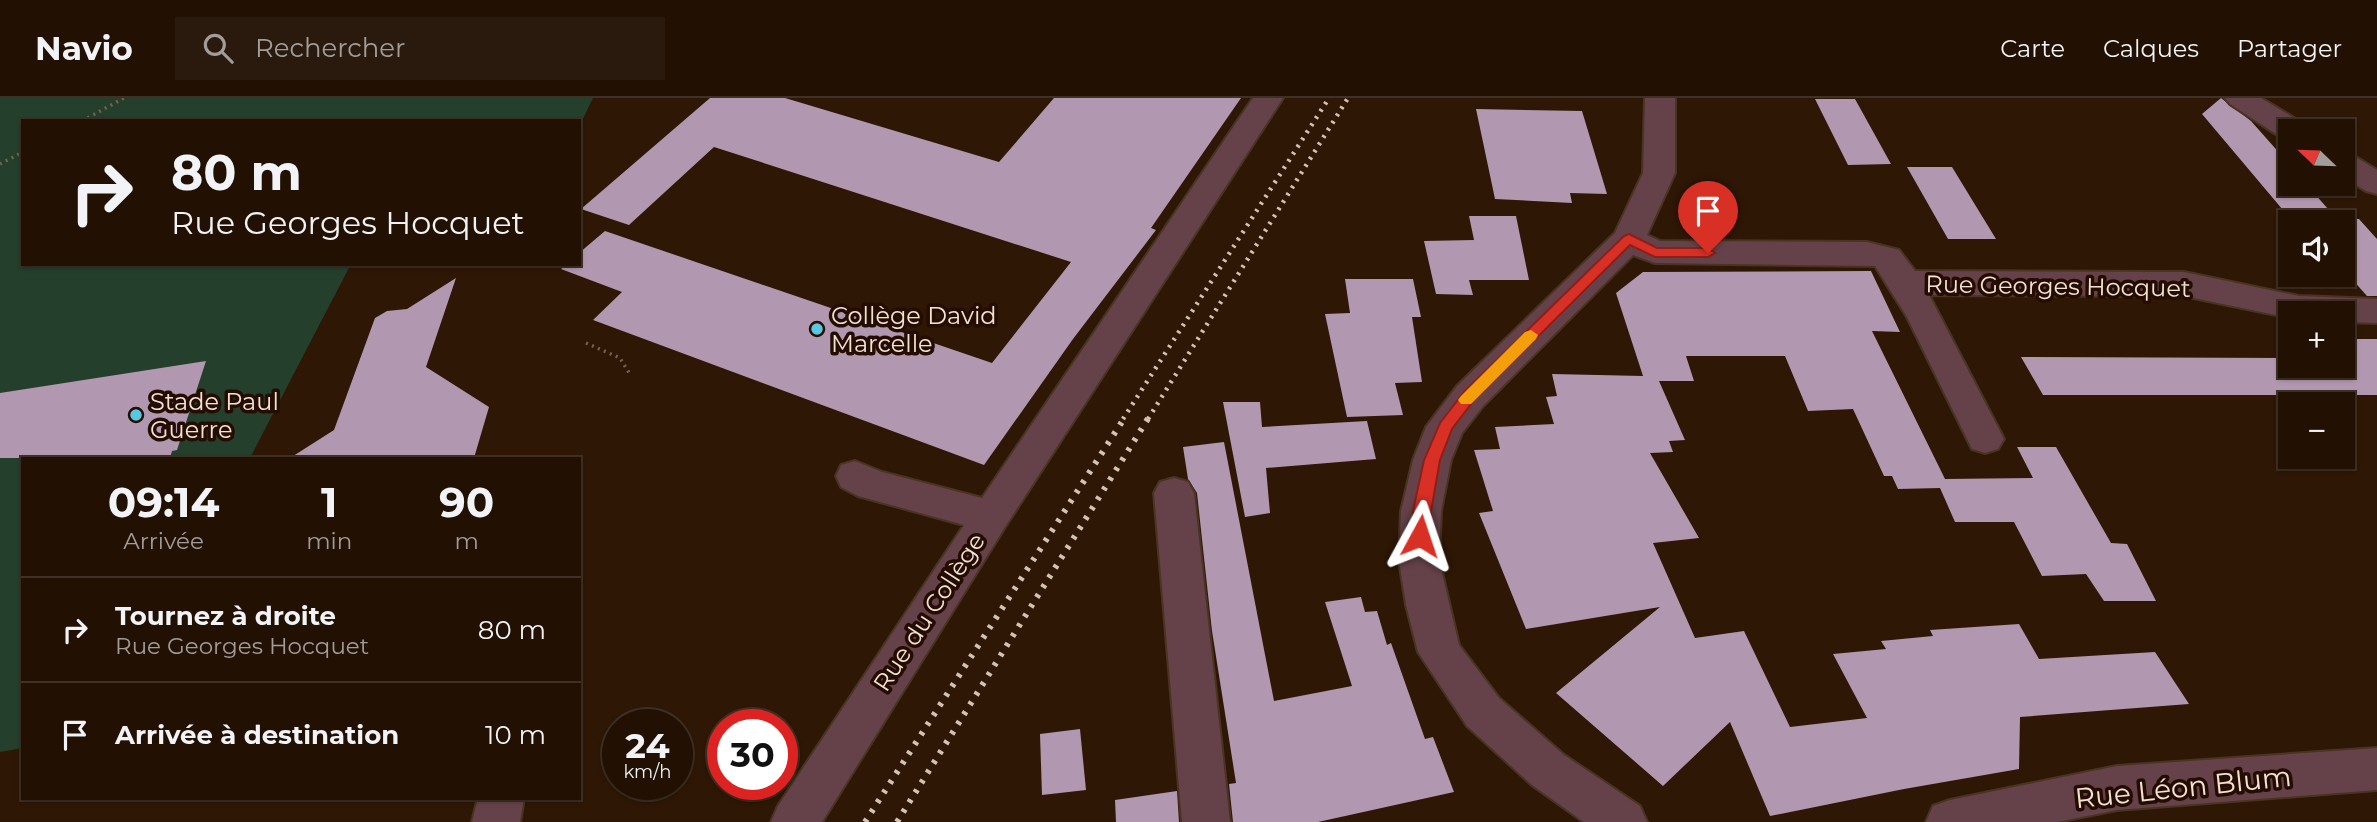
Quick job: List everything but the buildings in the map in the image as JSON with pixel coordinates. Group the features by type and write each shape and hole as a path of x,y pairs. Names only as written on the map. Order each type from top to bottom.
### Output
{"street":[{"name":"Rue du Collège","path":"794,822 991,516 1268,98"},
{"path":"1623,822 1548,770 1483,712 1440,652 1427,605 1419,560 1421,511 1432,460 1445,427 1469,396 1629,239 1659,173 1660,98"},
{"path":"2240,98 2278,122"},
{"path":"2356,171 2377,184"},
{"name":"Rue Georges Hocquet","path":"1629,239 1655,252 1867,253 1887,258 1905,283 2184,284 2298,308 2377,311"},
{"path":"1905,283 1925,317 1985,439"},
{"path":"855,476 872,485 991,516"},
{"path":"1174,493 1206,822"},
{"name":"Rue Léon Blum","path":"1950,822 2117,788 2377,769"},
{"path":"496,822 501,800"}],"path":[{"path":"86,119 124,98"},
{"path":"0,164 21,153"},
{"path":"586,343 619,356 630,367 631,376"}],"green space":[{"name":"Stade Paul Guerre","path":"0,98 593,98 581,123 581,119 21,119 21,266 350,266 251,457 21,457 21,748 0,752"}],"railway":[{"path":"1123,419 1329,98"},
{"path":"1148,419 1348,98"},
{"path":"865,822 1125,417"},
{"path":"897,822 1149,417"}],"slow traffic":[{"path":"1466,400 1531,335"}],"place":[{"name":"Collège David Marcelle","path":"817,329"},
{"name":"Stade Paul Guerre","path":"136,415"}],"route":[{"path":"1420,536 1421,511 1432,460 1445,427 1469,396 1629,239 1655,252 1708,253"}]}
